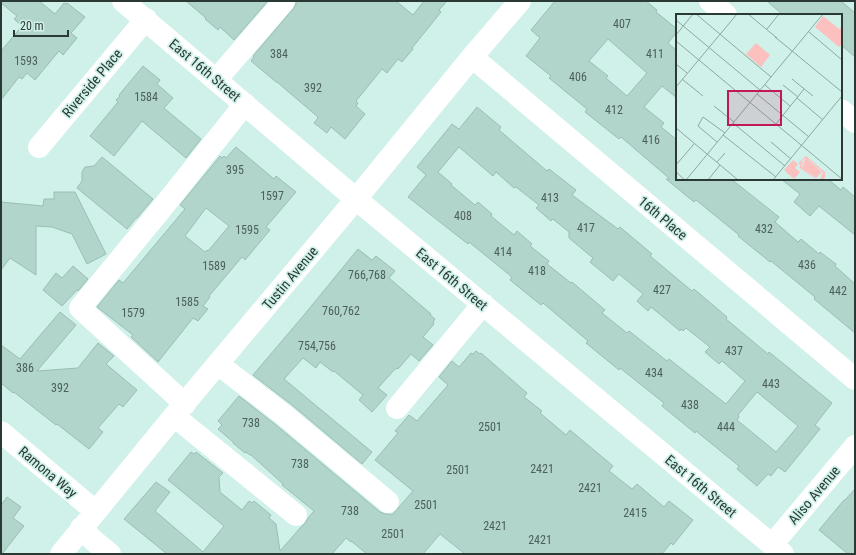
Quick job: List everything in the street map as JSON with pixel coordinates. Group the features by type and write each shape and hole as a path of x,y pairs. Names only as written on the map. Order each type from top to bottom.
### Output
{"street":[{"name":"East 16th Street","path":"123,1 356,199 778,550"},
{"path":"216,80 284,1"},
{"name":"Tustin Avenue","path":"61,554 95,511 520,1"},
{"path":"710,1 725,14"},
{"name":"Riverside Place","path":"39,147 146,19"},
{"name":"16th Place","path":"472,57 855,379"},
{"path":"245,104 80,308 179,410 296,515"},
{"path":"842,111 855,122"},
{"path":"397,408 482,304"},
{"path":"218,364 284,415 388,502"},
{"name":"Ramona Way","path":"1,432 95,511"},
{"name":"Aliso Avenue","path":"778,550 855,446"},
{"path":"81,528 110,554"}],"building":[{"path":"1,1 39,1 55,14 64,3 67,3 85,17 71,33 77,38 63,55 59,51 35,80 27,73 22,79 19,77 1,100 1,51 22,26 14,19 17,16 1,3"},
{"path":"186,1 268,1 234,40 220,27 218,30"},
{"path":"296,1 396,1 413,15 424,1 447,1 439,10 441,12 402,62 398,59 387,73 382,69 356,101 358,103 356,106 365,114 345,139 331,127 327,133 314,123 318,117 251,61 254,57 253,56 293,9"},
{"path":"555,1 646,1 657,10 656,12 676,28 676,33 668,43 676,50 676,97 662,86 644,107 664,123 661,127 676,139 676,180 732,180 779,217 775,222 798,242 801,239 819,254 820,252 836,264 835,266 855,284 855,333 814,299 815,297 771,261 770,262 738,236 739,235 696,200 694,202 666,179 670,179 621,137 619,139 585,112 587,109 549,78 551,76 526,56 540,38 531,30","holes":["608,39 647,73 627,96 606,78 608,76 589,61"]},
{"path":"767,1 841,1 855,13 855,57 842,46 842,14 782,14"},
{"path":"143,66 160,80 157,84 173,98 164,108 201,139 186,158 142,121 114,156 90,136 118,102 116,100 120,96 119,95"},
{"path":"477,107 501,127 499,130 547,171 549,169 576,190 572,195 618,229 620,227 652,254 650,256 692,291 694,289 727,317 726,319 768,354 769,352 832,403 815,425 820,429 785,472 778,467 771,476 768,474 757,486 737,469 739,466 662,406 664,403 620,368 619,370 586,343 588,341 543,303 541,305 510,280 512,277 469,242 468,244 408,197 426,175 417,167 452,124 459,129","holes":["459,147 493,176 496,172 514,188 516,187 539,205 536,208 551,221 553,219 569,232 569,238 593,258 590,262 613,281 619,274 643,294 637,301 648,311 651,307 680,331 681,329 683,331 686,328 710,347 705,352 719,364 722,361 745,381 726,404 669,359 667,361 629,331 627,333 602,313 605,310 572,282 571,283 547,264 549,261 530,246 532,244 517,231 514,235 491,216 492,214 478,202 475,205 451,185 452,184 438,172","757,392 798,426 776,452 737,420 739,417 738,415"]},
{"path":"236,147 274,179 276,176 296,192 266,227 270,230 245,260 242,257 209,296 210,297 203,306 208,309 198,321 193,318 158,362 131,337 133,335 97,307 119,280 123,283 185,209 180,205 220,156 222,158 224,156 226,158","holes":["206,208 229,226 208,251 207,250 205,252 185,236"]},
{"path":"102,157 153,199 127,229 77,188 82,181 82,172 85,167 94,166"},
{"path":"782,180 829,180 841,190 843,187 855,197 855,235 819,206 810,216 794,202 800,194"},
{"path":"54,192 75,192 106,254 87,264 72,234 52,227 36,226 36,275 10,258 1,270 1,202 43,206 44,199 54,199"},
{"path":"358,249 372,260 376,256 395,271 389,278 435,319 433,322 434,324 423,337 433,345 419,361 411,354 399,368 395,369 378,388 387,395 372,412 359,400 363,395 334,371 333,372 320,362 316,368 303,358 284,379 372,452 362,464 292,405 253,375"},
{"path":"73,266 88,279 62,306 43,290 56,273 62,278"},
{"path":"60,312 76,325 37,371 78,368 98,343 114,356 106,364 137,390 123,407 119,404 98,428 103,432 89,449 1,383 1,345 20,359"},
{"path":"476,351 480,354 481,353 527,393 524,397 542,411 540,413 566,435 570,430 613,466 609,471 632,489 637,484 664,507 669,501 693,520 673,545 671,543 662,554 465,554 440,534 423,554 367,554 346,538 332,554 167,554 124,519 156,482 170,492 155,511 203,552 224,526 168,480 191,452 194,454 196,452 223,473 219,477 220,492 242,510 249,501 252,503 254,501 271,515 269,518 276,524 280,551 314,511 282,485 283,484 251,455 246,452 245,453 218,429 222,425 218,421 239,396 380,512 392,515 413,491 375,460 398,433 395,431 409,415 417,421 448,385 439,377 452,361 459,367 471,353 473,354"},
{"path":"855,489 855,554 848,554 819,530"},
{"path":"7,497 21,507 13,518 24,526 1,554 1,505"}]}
